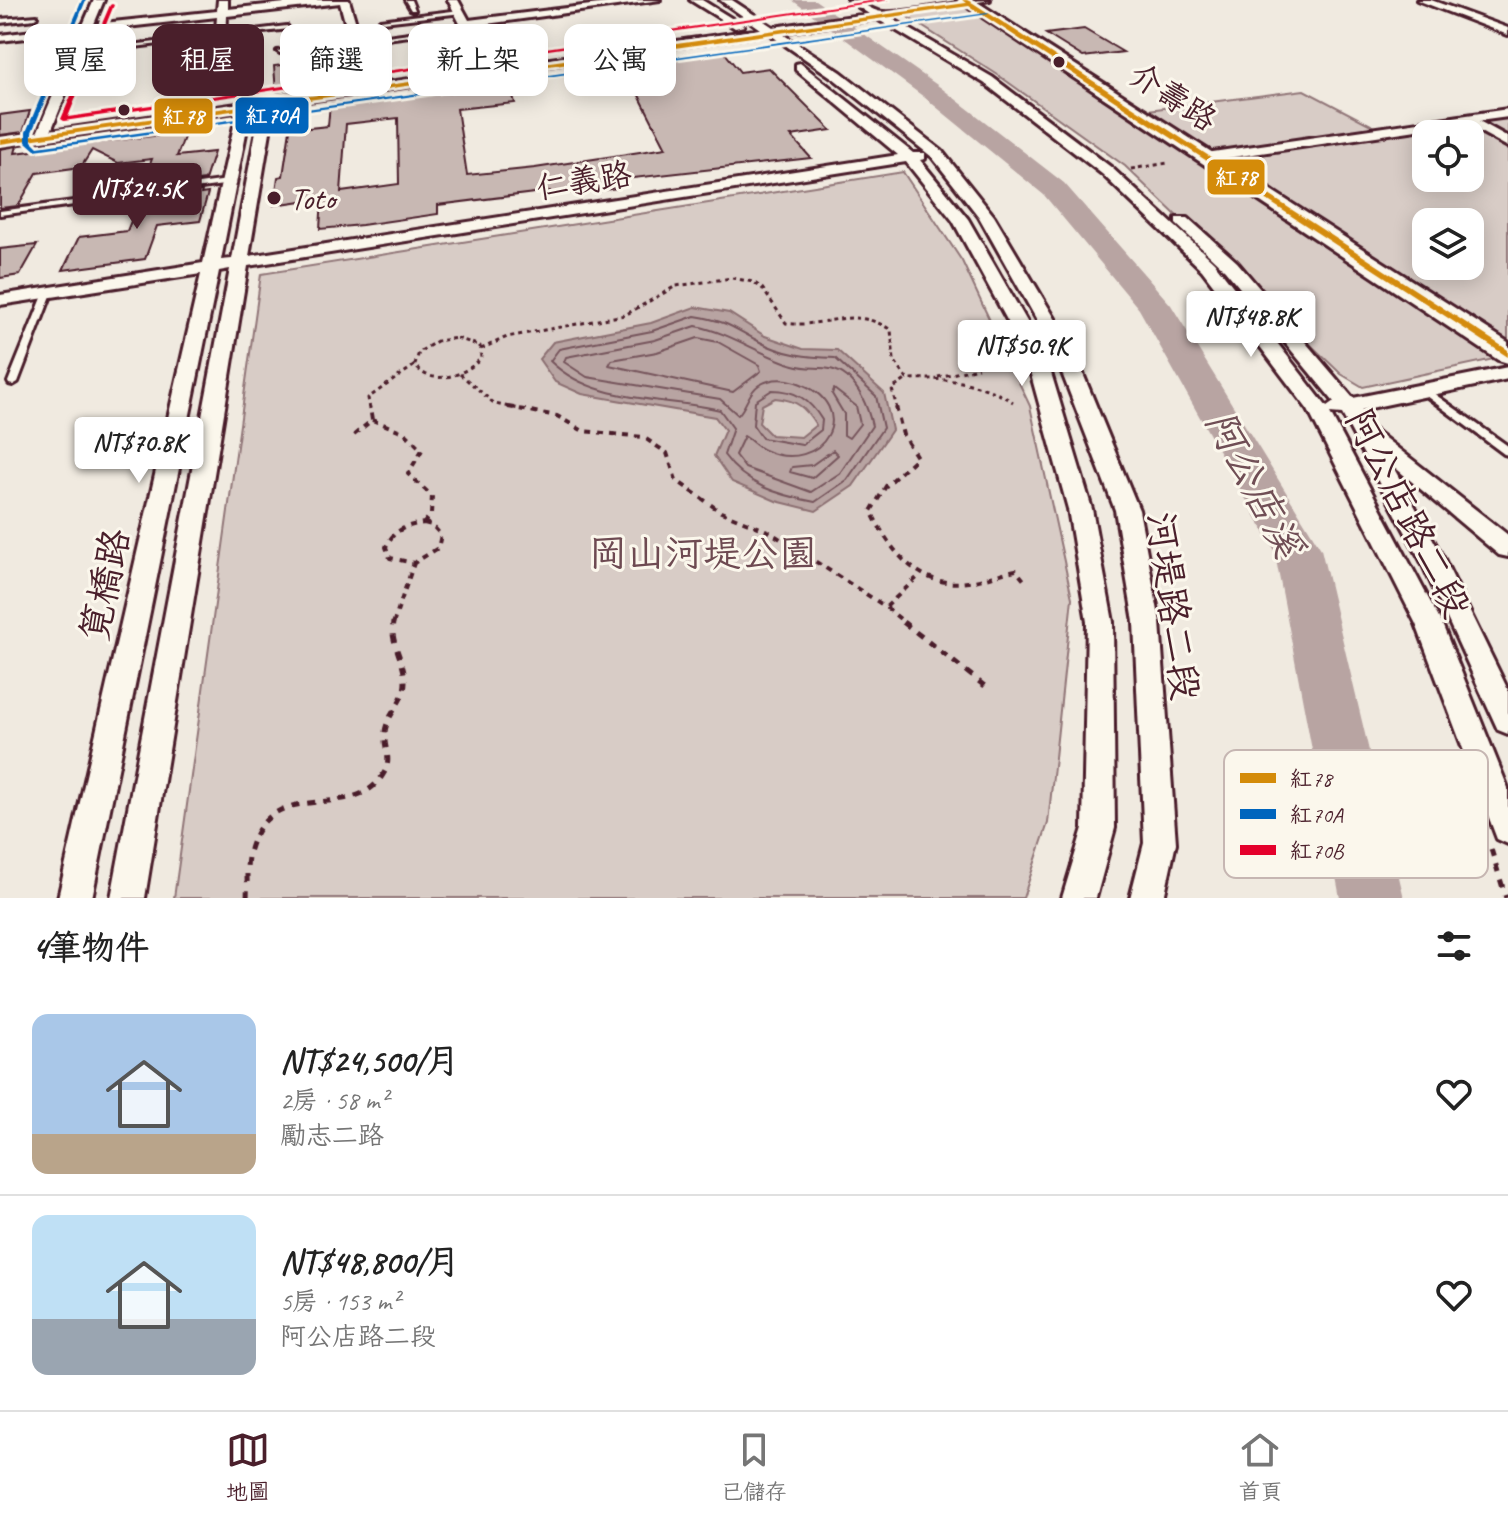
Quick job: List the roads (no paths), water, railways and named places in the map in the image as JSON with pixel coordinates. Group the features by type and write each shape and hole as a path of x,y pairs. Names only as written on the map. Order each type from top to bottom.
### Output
{"main road":[{"name":"介壽路","path":"973,1 1508,354"}],"street":[{"path":"89,24 99,0"},
{"path":"112,24 222,6 342,0 350,24"},
{"path":"453,0 466,24"},
{"path":"531,0 542,15"},
{"path":"481,24 655,0"},
{"name":"河堤路二段","path":"695,0 769,29 815,78 910,158 960,219 1035,353 1080,509 1100,622 1099,828 1079,898"},
{"name":"河堤路二段","path":"725,0 837,75 937,154 986,216 1062,347 1127,510 1147,622 1160,843 1147,898"},
{"path":"548,60 769,29 938,0"},
{"path":"1422,0 1508,29"},
{"path":"1436,0 1508,29"},
{"path":"877,10 973,1"},
{"name":"阿公店路二段","path":"877,10 998,75 1128,169 1231,266 1356,418 1433,561 1508,721"},
{"name":"阿公店路二段","path":"877,10 988,80 1107,171 1208,266 1317,408 1429,624 1478,750"},
{"path":"0,38 24,35"},
{"path":"0,47 24,42"},
{"path":"44,132 59,96"},
{"path":"0,142 44,132 295,96"},
{"name":"筧橋路","path":"75,898 230,172 243,117 258,101 266,114 128,898"},
{"path":"1206,157 1508,113"},
{"path":"1466,119 1508,135"},
{"path":"1466,119 1508,143"},
{"path":"0,134 44,132"},
{"name":"仁義路","path":"0,300 937,154"},
{"path":"230,172 258,158"},
{"path":"1356,418 1426,391 1508,373"},
{"path":"1317,408 1356,418 1508,548"},
{"path":"177,420 213,413"},
{"name":"阿公店路二段","path":"1488,776 1508,828"}],"lane":[{"path":"408,0 413,9"},
{"path":"383,20 460,12"},
{"path":"0,21 35,17"},
{"path":"0,213 230,172"},
{"path":"13,382 48,293"},
{"path":"1426,391 1508,451"}],"water":[{"path":"695,307 729,313 765,336 803,349 837,350 884,393 892,430 853,486 816,511 776,501 732,482 714,456 725,430 715,417 582,394 555,382 539,359 553,342 651,323","holes":["775,398 800,406 816,425 801,437 771,435 759,423 762,405"]}],"waterway":[{"name":"阿公店溪","path":"802,0 932,92 1054,189 1154,305 1297,549 1340,750"},
{"name":"阿公店溪","path":"1368,878 1372,898"}],"place":[{"name":"Toto","path":"274,198"}],"park label":[{"name":"岡山河堤公園","path":"703,553"}]}
